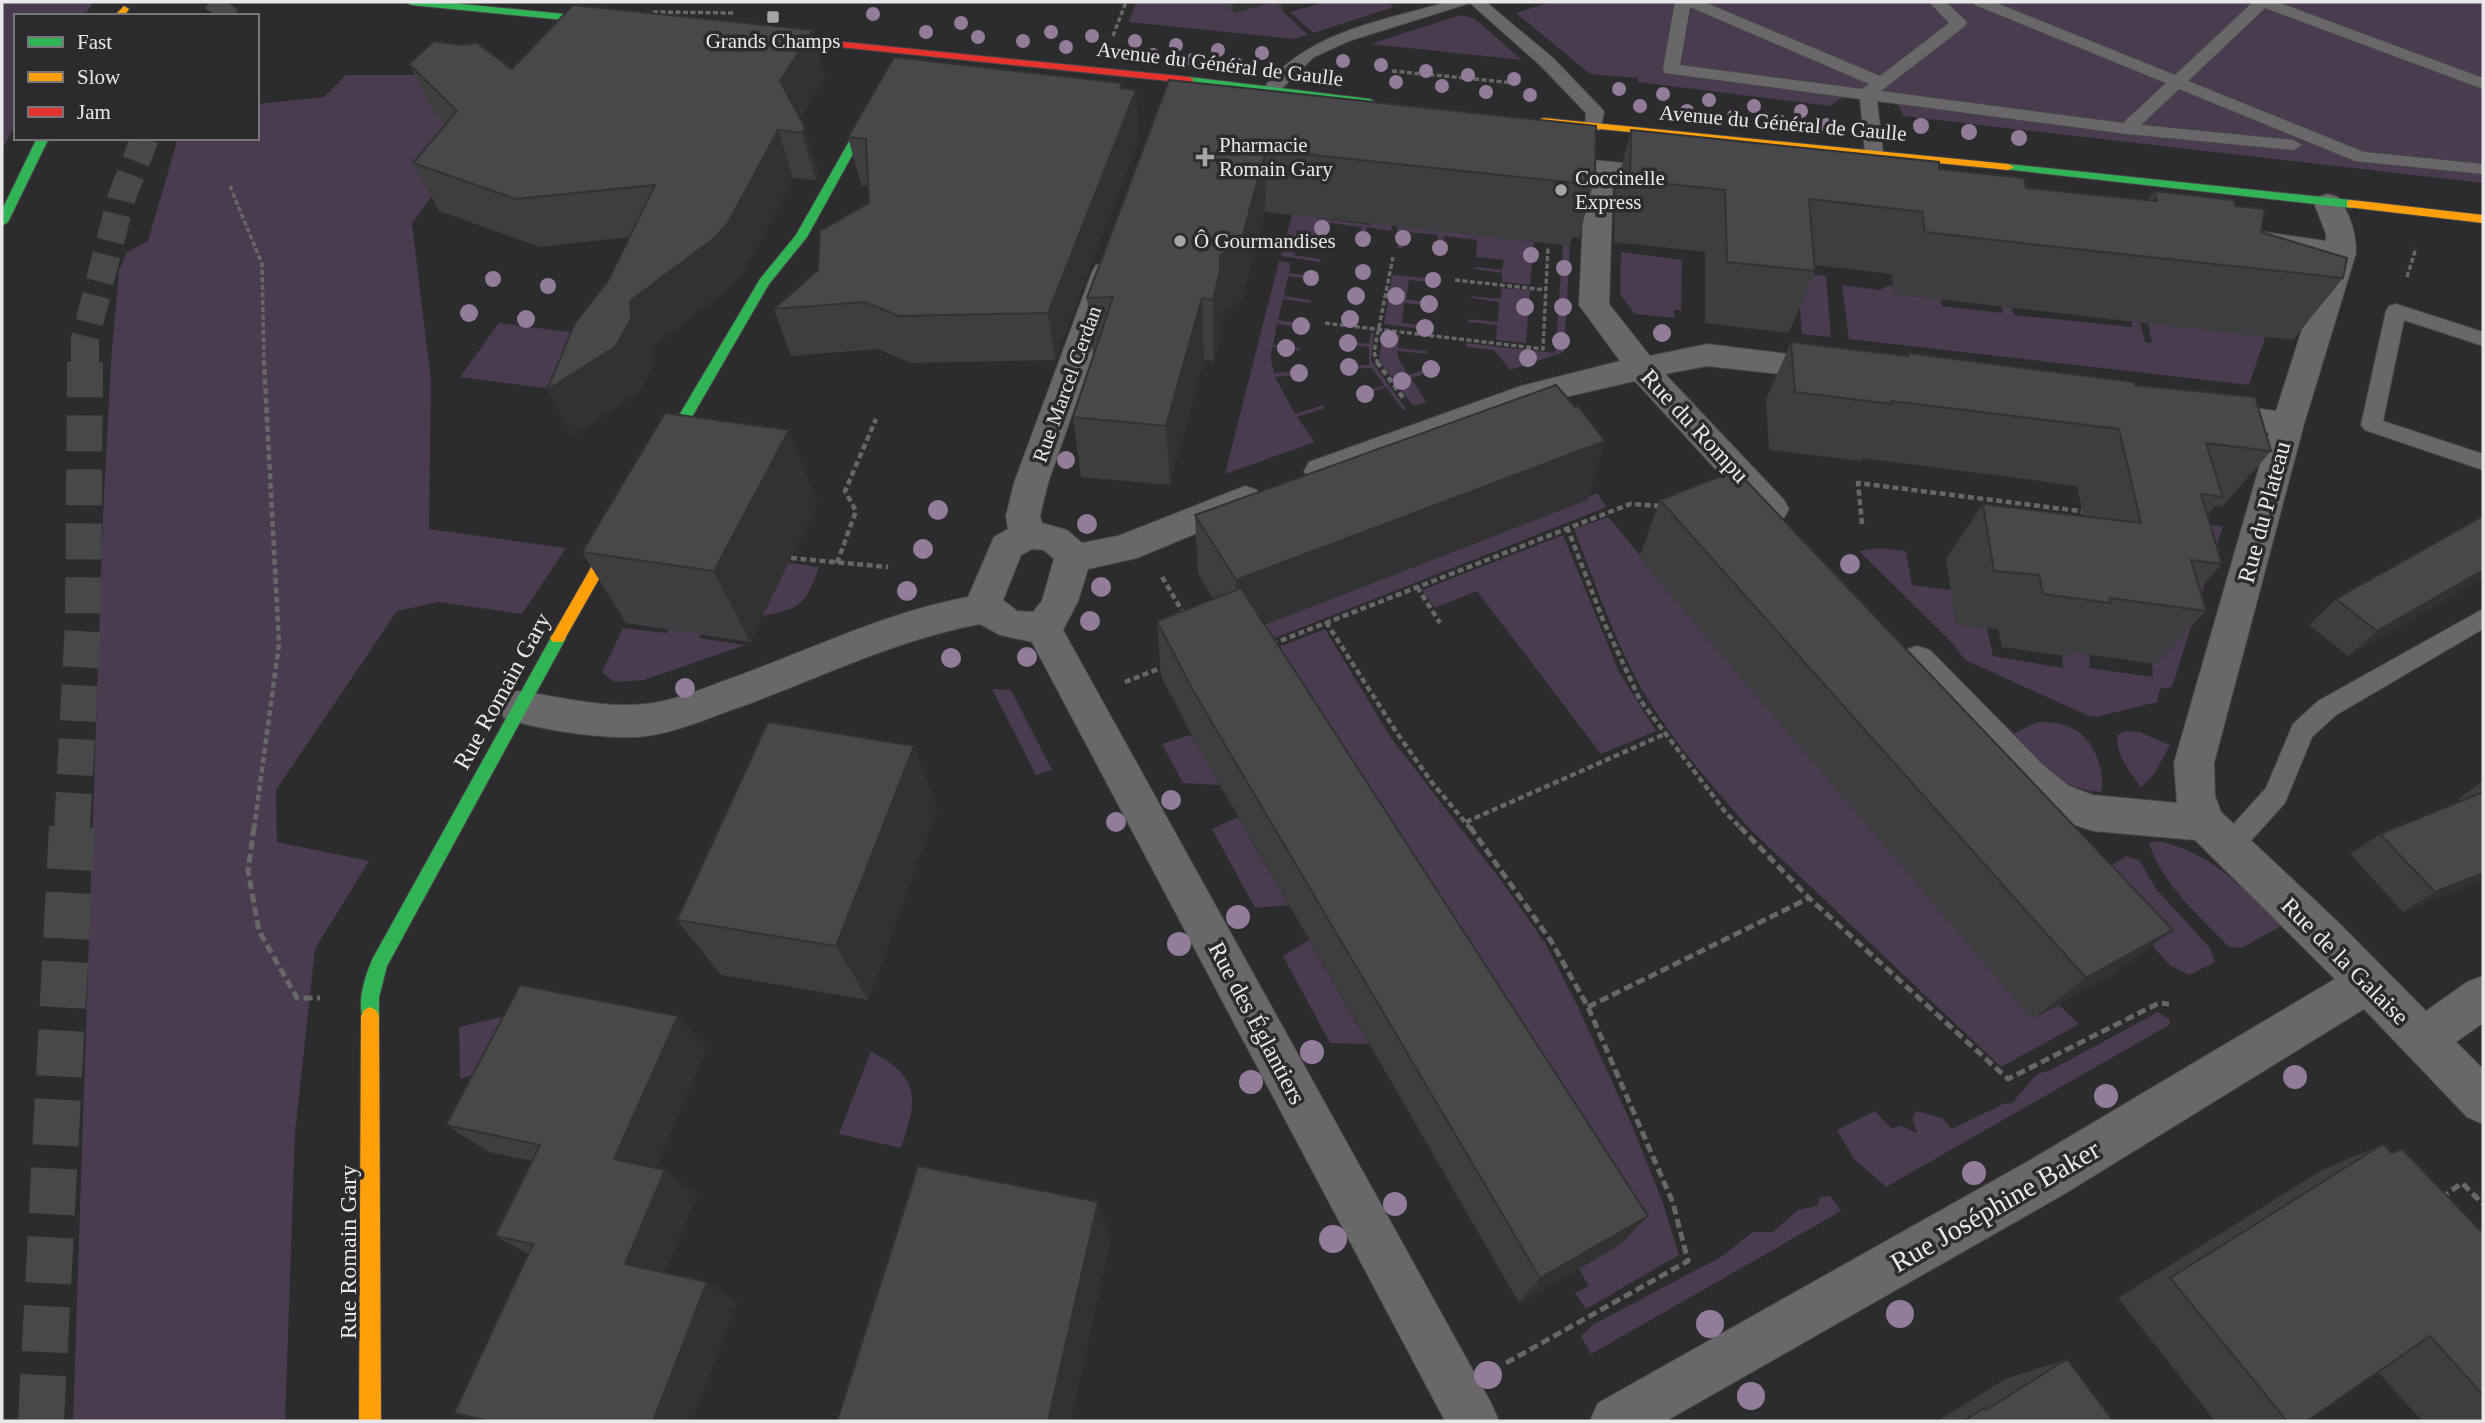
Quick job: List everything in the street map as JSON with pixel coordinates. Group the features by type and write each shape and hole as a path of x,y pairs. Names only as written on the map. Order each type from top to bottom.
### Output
{"main road":[{"path":"411,2 638,25"},
{"name":"Avenue du Général de Gaulle","path":"743,35 905,50 1175,93 1271,89 1385,104"},
{"path":"895,69 905,50"},
{"path":"648,480 764,282 801,237 885,88"},
{"name":"Avenue du Général de Gaulle","path":"1527,119 1874,152 2483,219"},
{"path":"2,222 42,140"},
{"name":"Rue Romain Gary","path":"370,1421 370,997 380,964 397,928 518,707 628,515"}],"street":[{"path":"1518,160 1696,179"},
{"name":"Rue du Rompu","path":"1599,169 1594,304 1641,368 1794,533"},
{"name":"Rue du Plateau","path":"2217,835 2195,796 2194,763 2288,424 2341,253 2340,234 2328,203"},
{"path":"2235,238 2341,253"},
{"name":"Rue Marcel Cerdan","path":"1027,535 1023,516 1031,483 1118,242"},
{"path":"1072,559 1124,548 1163,530 1532,394 1641,368 1707,355 1857,372"},
{"path":"2186,411 2288,424"},
{"path":"1027,535 1043,536 1063,544 1072,559 1055,614 1042,625 1024,626 1001,622 987,608 985,601 989,587 1006,547 1027,535"},
{"path":"518,707 615,719 641,720 665,716 764,683 926,620 987,608"},
{"name":"Rue des Églantiers","path":"1042,625 1473,1421"},
{"path":"1897,640 2029,777 2055,798 2074,808 2093,813 2217,835"},
{"name":"Rue de la Galaise","path":"2217,835 2369,982 2483,1101"},
{"name":"Rue Joséphine Baker","path":"1616,1421 2049,1177 2369,982"},
{"path":"2424,1038 2483,997"}],"lane":[{"path":"1271,89 1308,54 1343,38 1463,2"},
{"path":"1477,2 1547,62 1595,112 1594,126"},
{"path":"1683,2 1671,69 1875,88 2127,129 2294,145"},
{"path":"1691,2 1875,88"},
{"path":"1875,88 1959,23 1937,2"},
{"path":"1980,2 2361,157 2483,169"},
{"path":"2127,129 2263,2 2483,84"},
{"path":"1874,152 1875,88"},
{"path":"2483,339 2396,311 2372,425 2483,462"},
{"path":"2217,835 2276,795 2302,732 2327,708 2483,618"}],"path":[{"path":"1110,43 1126,2"},
{"path":"650,12 740,13"},
{"path":"1381,70 1572,88"},
{"path":"230,186 262,264 265,411 279,644 248,871 259,931 297,998 370,997"},
{"path":"1325,323 1543,349 1548,246"},
{"path":"1392,257 1374,352 1377,363 1410,408"},
{"path":"1455,280 1546,290"},
{"path":"836,563 856,511 845,491 876,419"},
{"path":"1862,524 1858,483 2091,513"},
{"path":"1263,648 1630,504 1675,507"},
{"path":"1567,527 1622,663 1640,700 1726,813 1810,898 2008,1079 2159,1003 2169,1004"},
{"path":"790,558 888,567"},
{"path":"1160,572 1186,618"},
{"path":"1417,587 1440,623"},
{"path":"1326,622 1396,733 1466,822 1551,941 1588,1007 1673,1203 1688,1261 1506,1363"},
{"path":"1124,682 1171,664"},
{"path":"1466,822 1665,734"},
{"path":"1588,1007 1810,898"},
{"path":"2433,1205 2462,1183 2483,1204"}],"shaded area":[{"path":"2,2 94,2 85,14 14,14 14,127 2,150"},
{"path":"1136,2 1222,2 1233,13 1273,2 1308,35 1294,39 1129,22"},
{"path":"1325,2 1388,2 1394,7 1313,33 1290,12"},
{"path":"1551,2 2483,2 2483,183 1903,116 1899,106 1863,97 1844,98 1831,106 1638,82 1638,78 1590,74 1516,13"},
{"path":"1461,15 1475,19 1522,60 1370,44"},
{"path":"346,75 450,75 463,153 412,224 431,381 429,529 566,548 522,614 439,602 397,611 276,790 277,842 369,861 315,949 295,1133 285,1421 73,1421 103,514 119,270 127,252 148,241 177,140 259,140 259,104 324,97"},
{"path":"1293,211 1332,220 1371,225 1371,221 1392,224 1391,231 1367,227 1364,244 1359,244 1361,227 1329,223 1325,240 1298,236 1294,255 1321,259 1320,262 1281,256"},
{"path":"1397,224 1534,242 1530,285 1502,282 1502,273 1474,269 1502,270 1504,260 1476,257 1477,240 1444,236 1442,253 1437,253 1438,235 1406,232 1403,248 1398,248 1400,232 1397,231"},
{"path":"1563,245 1570,246 1564,352 1510,370 1494,350 1466,347 1466,343 1555,353"},
{"path":"1621,252 1682,260 1681,310 1674,310 1675,318 1635,314 1620,294"},
{"path":"1279,261 1291,263 1289,273 1317,277 1317,280 1288,276 1284,296 1311,300 1311,303 1283,299 1278,320 1306,324 1305,328 1277,324 1273,345 1300,348 1301,351 1272,347 1271,358 1274,373 1304,371 1305,374 1275,377 1295,414 1323,405 1325,408 1297,417 1315,442 1225,474"},
{"path":"1797,273 1826,276 1831,337 1802,334"},
{"path":"1392,275 1437,279 1437,283 1409,280 1406,299 1435,303 1434,306 1404,303 1402,323 1431,326 1431,330 1384,324"},
{"path":"1842,285 1880,290 1889,285 1893,286 1895,294 1940,299 1942,306 2003,313 2002,306 2012,308 2014,315 2132,327 2131,321 2140,322 2145,342 2152,343 2148,323 2270,323 2249,385 1849,339"},
{"path":"1502,288 1530,290 1526,343 1496,340 1497,325 1468,322 1469,319 1498,322 1499,302 1471,296 1500,299"},
{"path":"499,323 601,336 566,391 460,377"},
{"path":"1371,332 1374,333 1371,360 1406,409 1403,410 1386,387 1360,396 1358,394 1384,385 1372,368 1342,369 1341,366 1369,365 1369,347 1339,344 1339,340 1369,344"},
{"path":"1383,333 1400,335 1398,348 1427,351 1428,354 1397,351 1408,375 1434,367 1436,370 1411,378 1426,402 1413,406 1379,360"},
{"path":"1597,493 1607,507 1250,648 1241,634"},
{"path":"1608,517 2032,1019 2059,1005 2079,1024 2001,1067 1754,833 1672,734 1643,691 1623,652 1574,529"},
{"path":"2195,524 2223,526 2172,687 2160,689 2157,702 2096,717 1965,660 1953,644 1859,551 1879,548 1906,551 1912,585 1951,590 1956,624 1987,628 1993,656 2063,668 2061,633 2090,655 2089,668 2153,677 2152,663 2156,663"},
{"path":"1563,535 1619,672 1656,731 1601,754 1477,591 1435,608 1422,590"},
{"path":"788,563 819,567 806,597 800,603 786,611 762,616"},
{"path":"623,628 667,633 669,629 701,634 699,638 745,645 644,680 614,682 602,672"},
{"path":"1325,629 1391,738 1503,883 1545,943 1578,1007 1632,1125 1663,1203 1679,1255 1586,1309 1575,1293 1589,1286 1579,1269 1619,1244 1255,656"},
{"path":"992,689 1011,690 1052,770 1036,775"},
{"path":"2037,722 2057,723 2075,729 2088,741 2098,760 2102,780 2101,792 2074,786 2050,773 2007,737"},
{"path":"2125,731 2139,732 2170,745 2154,774 2141,787 2118,749 2118,735"},
{"path":"1190,735 1220,785 1183,783 1162,744"},
{"path":"1238,817 1289,905 1255,908 1212,829"},
{"path":"2158,841 2196,854 2212,863 2281,926 2241,948 2229,947 2172,886 2149,843"},
{"path":"2127,856 2140,861 2156,889 2210,948 2215,962 2189,975 2170,965 2102,892 2101,871"},
{"path":"1309,940 1369,1044 1330,1043 1283,956"},
{"path":"2158,1012 2170,1020 2169,1025 1886,1187 1854,1159 1837,1130 1875,1111 1892,1129 1899,1125 1917,1133 1912,1118 1916,1111 1942,1118 1952,1129 2003,1104 2012,1103 2037,1074 2051,1070"},
{"path":"514,1014 494,1068 460,1079 459,1027"},
{"path":"871,1051 899,1071 911,1091 911,1115 901,1148 839,1134"},
{"path":"1830,1196 1841,1211 1591,1354 1581,1336 1594,1324 1721,1257 1753,1232 1773,1232 1798,1210 1817,1206 1820,1197"}],"building":[{"path":"573,5 813,30 780,81 805,127 802,133 778,130 728,223 713,239 630,301 631,319 616,346 547,390 575,323 608,281 655,185 516,199 413,163 457,111 409,64 434,41 460,45 477,43 512,69"},
{"path":"894,57 1122,83 1120,88 1136,90 1048,313 899,316 865,302 774,309 818,270 820,231 869,203 866,139 848,137"},
{"path":"1169,80 1596,126 1595,176 1586,175 1585,184 1266,150 1242,238 1220,256 1220,271 1213,300 1202,298 1166,426 1073,417 1113,297 1087,298"},
{"path":"1631,130 1939,162 1939,169 2024,178 2026,188 2157,201 2154,191 2233,200 2236,206 2265,209 2261,232 2347,258 2343,278 2048,246 1925,232 1922,212 1809,199 1815,271 1727,262 1725,190 1630,180"},
{"path":"1791,342 1908,356 1908,353 2134,382 2135,385 2255,397 2271,451 2206,443 2223,497 2201,494 2222,564 2191,560 2206,611 2110,598 2111,603 2043,594 2039,575 1994,571 1983,504 2141,523 2119,429 1795,392"},
{"path":"1556,385 1575,407 1578,406 1605,441 1236,580 1195,515"},
{"path":"665,413 789,430 714,571 582,552"},
{"path":"1736,470 2173,930 2086,978 1660,500"},
{"path":"2483,516 2483,570 2377,631 2336,599"},
{"path":"1241,588 1648,1216 1540,1278 1191,687 1157,621"},
{"path":"768,722 914,746 836,946 677,920"},
{"path":"2483,792 2483,873 2435,892 2380,834"},
{"path":"520,985 678,1016 614,1159 665,1170 625,1264 707,1282 653,1421 490,1421 454,1413 533,1244 495,1236 540,1145 446,1125"},
{"path":"2383,1144 2392,1153 2402,1149 2483,1233 2483,1395 2430,1336 2307,1421 2287,1421 2170,1278"},
{"path":"918,1166 1098,1202 1048,1421 837,1421"},
{"path":"2067,1359 2113,1421 1964,1421 1984,1408 1986,1410"}],"tunnel":[{"path":"218,14 226,2"},
{"path":"85,362 85,339 121,199 144,140"},
{"path":"72,829 83,623 85,362"},
{"path":"41,1421 72,827"}],"traffic: fast":[{"path":"411,2 615,22"},
{"path":"1189,80 1370,102"},
{"path":"659,461 764,282 801,237 876,103"},
{"path":"2,222 42,140"},
{"path":"2008,167 2351,204"},
{"path":"370,1016 370,997 379,964 558,638"}],"traffic: slow":[{"path":"120,14 124,9"},
{"path":"1544,121 2008,167"},
{"path":"2351,204 2483,219"},
{"path":"558,638 621,528"},
{"path":"370,1016 370,1421"}],"traffic: jam":[{"path":"765,37 1189,80"}],"place":[{"name":"Grands Champs","path":"773,17"},
{"name":"Pharmacie Romain Gary","path":"1205,157"},
{"name":"Coccinelle Express","path":"1561,190"},
{"name":"Ô Gourmandises","path":"1180,241"}]}
